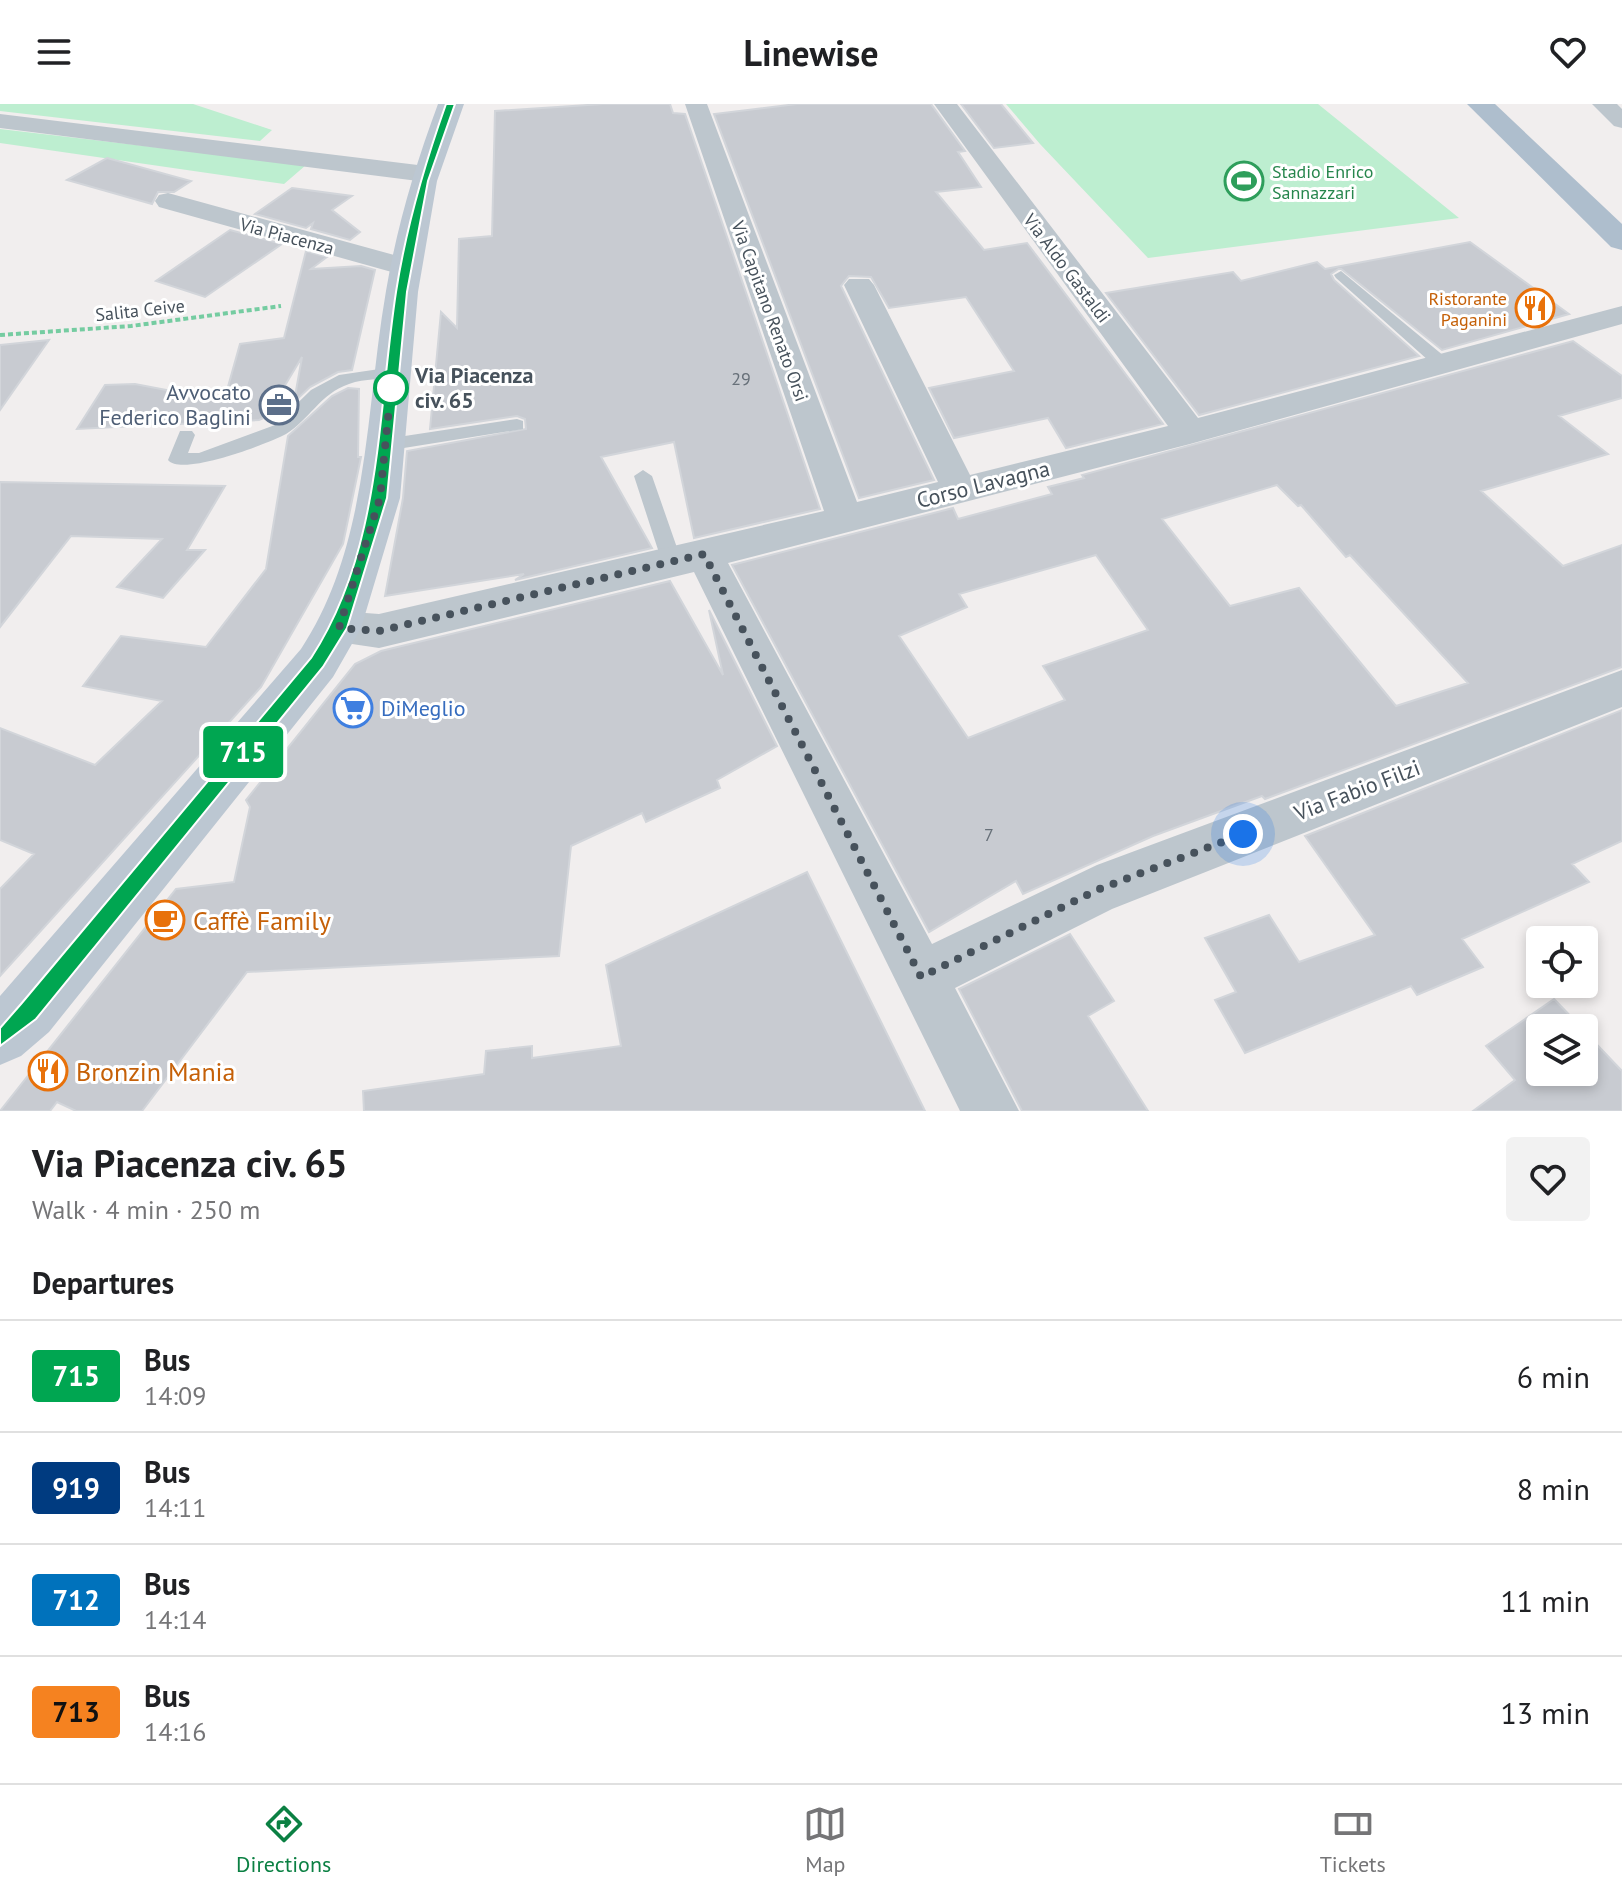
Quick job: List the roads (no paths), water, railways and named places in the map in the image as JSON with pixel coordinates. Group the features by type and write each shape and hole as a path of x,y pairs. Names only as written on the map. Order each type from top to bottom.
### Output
{"main road":[{"path":"1480,104 1622,241"},
{"path":"1507,104 1622,213"}],"street":[{"path":"0,1035 28,1011 48,987 317,663 339,628 380,498 406,267 426,174 451,104"},
{"name":"Via Capitano Renato Orsi","path":"696,104 845,519"},
{"name":"Via Aldo Gastaldi","path":"945,104 1190,432"},
{"path":"1603,104 1622,121"},
{"path":"0,121 426,174"},
{"name":"Via Piacenza","path":"168,201 406,267"},
{"path":"859,285 960,490"},
{"name":"Corso Lavagna","path":"339,628 379,631 688,558 1190,432 1622,315"},
{"path":"688,558 921,977 990,1111"},
{"name":"Via Fabio Filzi","path":"921,977 1097,890 1622,688"}],"lane":[{"path":"1341,275 1444,365"},
{"path":"186,435 177,460 200,459 281,429 317,394 345,379 393,372"},
{"path":"385,445 517,425"},
{"path":"643,476 688,558"}],"place":[{"name":"Stadio Enrico Sannazzari","path":"1244,181"},
{"name":"Ristorante Paganini","path":"1535,308"},
{"name":"Via Piacenza civ. 65","path":"391,388"},
{"name":"Avvocato Federico Baglini","path":"279,405"},
{"name":"DiMeglio","path":"353,708"},
{"name":"Caffè Family","path":"165,920"},
{"name":"Bronzin Mania","path":"48,1071"}]}
